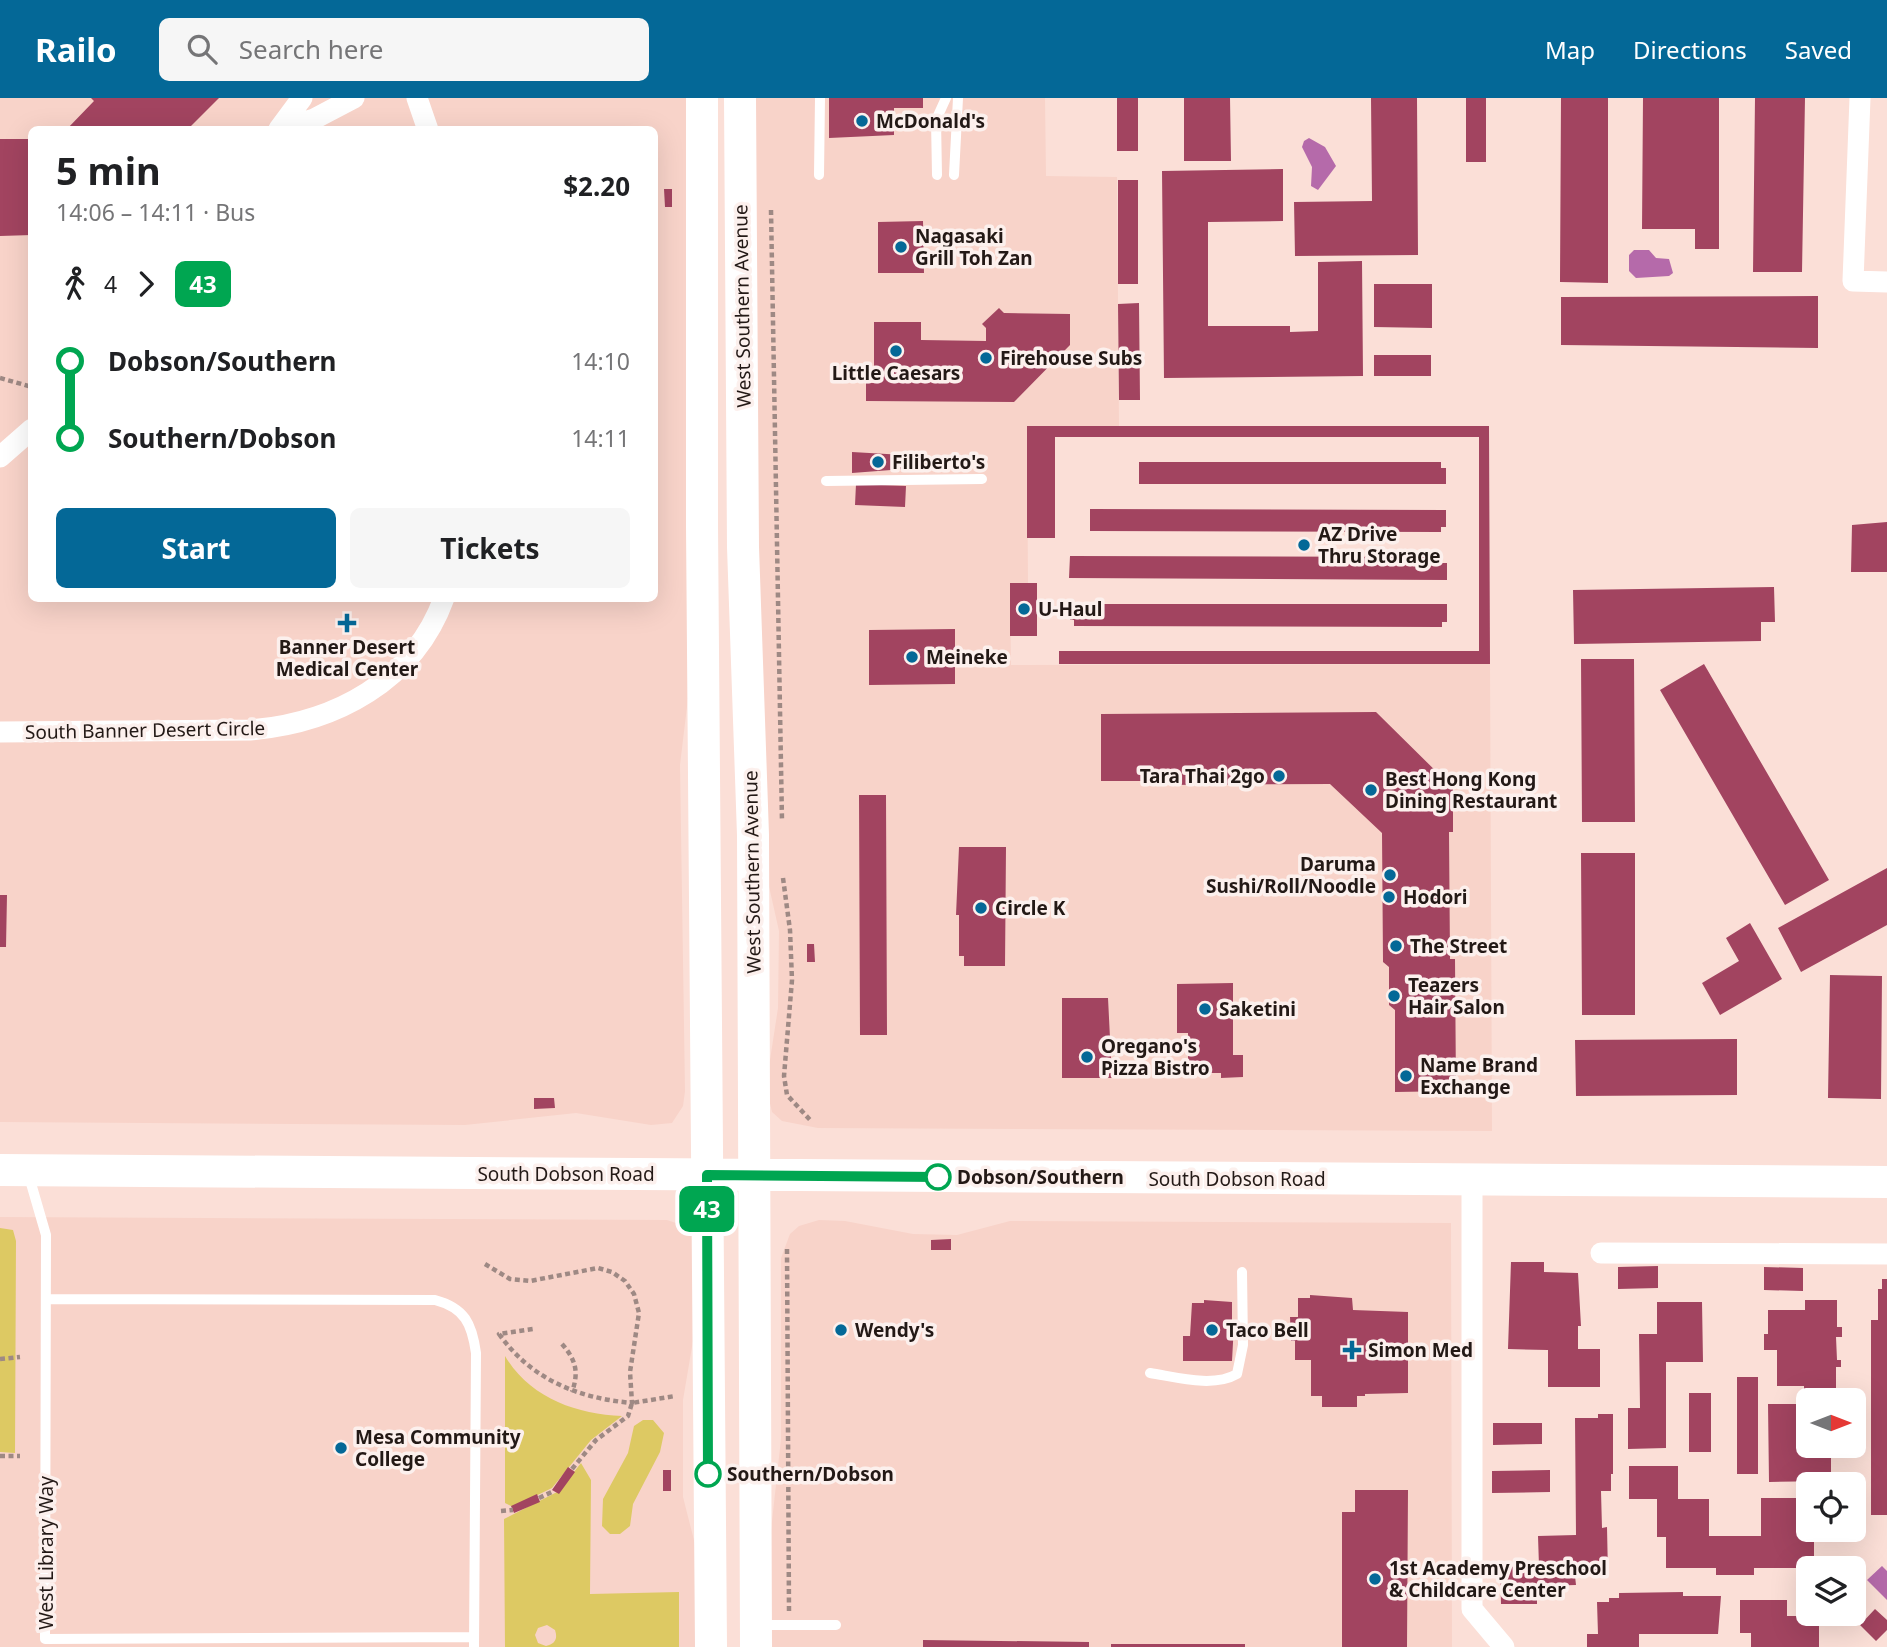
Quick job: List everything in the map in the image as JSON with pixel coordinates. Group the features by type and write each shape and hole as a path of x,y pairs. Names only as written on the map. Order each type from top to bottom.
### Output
{"main road":[{"name":"West Southern Avenue","path":"702,98 702,526 711,1647"},
{"name":"West Southern Avenue","path":"740,98 748,707 753,835 756,1636"},
{"path":"703,391 743,390"},
{"path":"702,526 721,566 727,687 735,700 748,707"},
{"name":"South Dobson Road","path":"13,1170 1887,1182"}],"street":[{"path":"281,126 302,98"},
{"path":"290,126 314,119 354,98"},
{"path":"417,98 427,126"},
{"path":"1860,98 1853,281 1887,282"},
{"path":"0,457 28,432"},
{"name":"South Banner Desert Circle","path":"0,732 250,730 283,727 310,720 341,709 398,672 436,621 443,602"},
{"path":"1472,1180 1472,1609 1504,1647"},
{"path":"1601,1253 1887,1254"}],"lane":[{"path":"820,98 820,176"},
{"path":"937,174 936,120 946,98"},
{"path":"954,174 958,98"},
{"path":"826,481 982,479"},
{"name":"West Library Way","path":"13,1170 46,1235 45,1639 335,1638 474,1642"},
{"path":"1150,1373 1210,1380 1228,1380 1237,1374 1243,1345 1242,1272"},
{"path":"46,1299 435,1300 451,1304 465,1314 473,1333 476,1353 474,1642"},
{"path":"756,1636 789,1625 836,1625"},
{"path":"326,1647 335,1638"},
{"path":"130,1639 146,1647"}],"path":[{"path":"771,202 782,823"},
{"path":"0,378 28,386"},
{"path":"783,863 792,980 784,1076 787,1095 812,1122"},
{"path":"787,1249 789,1625"},
{"path":"485,1264 510,1279 530,1281 597,1268 612,1272 625,1281 634,1294 639,1313 630,1371 632,1403 628,1416 596,1440 572,1469"},
{"path":"533,1329 499,1334 522,1360 556,1385 572,1392 632,1403 674,1396"},
{"path":"562,1344 576,1366 578,1377 572,1392"},
{"path":"0,1359 20,1357"},
{"path":"0,1456 20,1456"},
{"path":"539,1498 554,1490"},
{"path":"501,1511 513,1510"}],"shaded area":[{"name":"Banner Desert Medical Center","path":"0,98 689,98 694,648 680,765 685,1091 683,1106 672,1123 651,1125 576,1113 465,1125 0,1122"},
{"path":"752,98 1045,98 1046,176 1117,177 1119,426 1027,426 1028,583 1010,584 1011,665 1490,664 1492,1131 818,1128 782,1121 772,1112 766,1086 778,1008 779,931 766,873 757,601"},
{"path":"1309,138 1325,147 1336,166 1318,190 1311,186 1312,167 1302,147 1304,141"},
{"path":"1634,250 1649,250 1656,258 1669,259 1673,273 1669,276 1636,278 1629,271 1629,255"},
{"name":"Mesa Community College","path":"0,1217 667,1220 679,1224 690,1232 694,1240 696,1323 683,1400 683,1497 697,1552 698,1647 0,1647"},
{"path":"819,1220 845,1221 913,1234 957,1235 1010,1221 1451,1223 1452,1647 768,1647 767,1567 781,1439 781,1258 790,1234 799,1226"},
{"path":"0,1228 13,1230 16,1241 15,1453 0,1452"},
{"path":"505,1356 527,1383 556,1401 588,1412 622,1416 591,1440 552,1488 513,1507 505,1503"},
{"path":"643,1420 653,1420 664,1433 660,1452 633,1504 630,1526 620,1534 610,1534 602,1526 603,1499 628,1453 634,1426"},
{"path":"581,1463 591,1480 590,1594 679,1592 679,1647 505,1647 504,1519 559,1491","holes":["547,1625 555,1630 554,1642 546,1646 538,1643 535,1635 538,1628"]},
{"path":"1882,1566 1887,1571 1887,1600 1867,1580"}],"building":[{"path":"91,98 219,98 191,126 70,126 94,101"},
{"name":"McDonald's","path":"829,98 923,98 923,108 894,108 894,135 829,138"},
{"path":"1117,98 1138,98 1138,151 1117,151"},
{"path":"1184,98 1230,98 1231,161 1184,161"},
{"path":"1371,98 1417,98 1418,255 1295,256 1294,202 1372,201"},
{"path":"1466,98 1486,98 1486,162 1466,162"},
{"path":"1561,98 1608,98 1608,283 1560,282"},
{"path":"1643,98 1719,98 1719,249 1695,249 1695,229 1642,229"},
{"path":"1755,98 1805,98 1802,272 1753,272"},
{"path":"0,139 28,139 28,235 0,236"},
{"path":"1283,169 1283,221 1208,222 1208,326 1290,326 1290,332 1318,331 1318,262 1362,261 1363,376 1164,378 1162,171"},
{"path":"1118,180 1138,180 1138,284 1118,284"},
{"path":"664,189 672,189 672,207 665,207"},
{"name":"Nagasaki Grill Toh Zan","path":"923,221 924,273 878,273 878,222"},
{"path":"1374,284 1432,284 1432,328 1374,327"},
{"path":"1818,296 1818,348 1561,345 1561,297"},
{"path":"1139,303 1140,400 1119,400 1118,304"},
{"path":"999,308 1004,313 1070,314 1070,345 1014,402 866,401 866,383 874,383 874,322 921,322 921,340 986,341 986,328 982,324"},
{"path":"1374,355 1431,355 1431,376 1374,376"},
{"path":"1027,426 1489,426 1490,664 1059,664 1059,651 1479,651 1479,437 1055,437 1055,538 1027,538"},
{"name":"Filiberto's","path":"852,452 904,455 904,469 852,473"},
{"path":"1139,462 1441,462 1441,468 1446,468 1446,484 1139,484"},
{"path":"856,484 906,486 905,507 855,505"},
{"path":"1090,509 1446,510 1446,527 1441,527 1441,532 1090,531"},
{"path":"1887,522 1887,572 1851,572 1852,525"},
{"path":"1070,556 1441,557 1441,563 1447,563 1447,580 1069,578"},
{"name":"U-Haul","path":"1010,583 1037,583 1037,636 1010,636"},
{"path":"1774,587 1775,622 1761,622 1761,641 1574,644 1573,590"},
{"path":"1070,604 1447,604 1447,622 1442,622 1442,627 1074,626 1074,620 1070,620"},
{"name":"Meineke","path":"955,629 955,684 869,685 869,630"},
{"path":"1581,659 1634,659 1635,822 1582,822"},
{"path":"1704,664 1829,880 1785,905 1660,690"},
{"path":"1376,712 1453,788 1453,832 1449,832 1450,959 1455,959 1456,1091 1395,1092 1395,1010 1389,1005 1389,967 1383,962 1382,833 1330,784 1161,785 1155,781 1101,781 1101,714"},
{"path":"859,795 886,795 887,1035 860,1035"},
{"name":"Circle K","path":"959,847 1006,847 1005,966 964,966 964,956 959,956 959,915 956,915"},
{"path":"1581,853 1635,853 1635,1015 1582,1015"},
{"path":"1887,868 1887,925 1801,972 1778,928"},
{"path":"0,895 7,895 6,947 0,947"},
{"path":"1750,923 1782,979 1720,1015 1702,983 1739,961 1726,938"},
{"path":"807,944 814,944 815,962 807,962"},
{"path":"1830,975 1882,976 1881,1099 1828,1098"},
{"name":"Saketini","path":"1233,983 1233,1055 1243,1055 1243,1077 1221,1078 1221,1073 1188,1073 1188,1033 1177,1033 1177,984"},
{"name":"Oregano's Pizza Bistro","path":"1062,998 1108,998 1112,1078 1062,1078"},
{"path":"1737,1039 1737,1095 1576,1096 1575,1040"},
{"path":"534,1098 554,1098 555,1108 534,1109"},
{"path":"951,1239 951,1250 931,1250 931,1240"},
{"path":"1511,1262 1544,1262 1544,1272 1578,1273 1581,1326 1578,1326 1578,1349 1600,1349 1600,1387 1548,1387 1548,1350 1508,1349"},
{"path":"1658,1266 1658,1288 1618,1289 1618,1267"},
{"path":"1764,1267 1803,1268 1803,1291 1764,1290"},
{"path":"1882,1279 1887,1279 1887,1515 1871,1515 1871,1320 1878,1320 1878,1289 1882,1289"},
{"name":"Simon Med","path":"1310,1295 1352,1298 1353,1310 1408,1312 1408,1393 1357,1396 1357,1407 1322,1407 1322,1396 1311,1396 1311,1360 1295,1360 1295,1341 1291,1341 1290,1317 1298,1317 1298,1298 1310,1298"},
{"name":"Taco Bell","path":"1204,1300 1232,1302 1232,1361 1183,1361 1183,1336 1190,1336 1192,1303 1204,1303"},
{"path":"1805,1300 1837,1300 1837,1327 1842,1327 1842,1337 1836,1337 1837,1360 1841,1360 1841,1367 1836,1367 1836,1388 1777,1386 1777,1350 1764,1350 1764,1334 1768,1334 1768,1310 1805,1310"},
{"path":"1657,1302 1702,1302 1703,1362 1666,1362 1666,1448 1628,1449 1628,1408 1640,1408 1639,1334 1657,1334"},
{"path":"1737,1377 1758,1377 1758,1474 1737,1474"},
{"path":"1689,1393 1711,1393 1711,1452 1689,1452"},
{"path":"1768,1404 1796,1404 1796,1458 1831,1458 1831,1472 1796,1472 1796,1482 1769,1482"},
{"path":"1598,1414 1613,1414 1611,1491 1601,1491 1602,1528 1607,1527 1608,1575 1575,1576 1576,1585 1537,1586 1537,1604 1501,1604 1500,1567 1539,1566 1538,1536 1576,1535 1575,1418 1598,1418"},
{"path":"1493,1423 1542,1423 1542,1444 1493,1445"},
{"path":"1629,1466 1678,1466 1678,1499 1709,1499 1709,1536 1761,1536 1761,1498 1796,1498 1796,1542 1814,1542 1814,1556 1796,1556 1796,1568 1754,1568 1754,1575 1716,1575 1716,1568 1666,1568 1666,1537 1657,1537 1657,1499 1629,1499"},
{"path":"568,1467 575,1472 559,1494 552,1490"},
{"path":"663,1470 671,1470 671,1491 663,1491"},
{"path":"1550,1470 1550,1492 1492,1493 1492,1471"},
{"name":"1st Academy Preschool & Childcare Center","path":"1355,1490 1408,1490 1407,1647 1342,1647 1342,1512 1355,1512"},
{"path":"537,1494 540,1502 514,1513 511,1506"},
{"path":"1683,1592 1683,1596 1721,1596 1718,1634 1639,1634 1639,1647 1587,1647 1587,1634 1598,1634 1597,1602 1609,1602 1609,1598 1619,1598 1619,1593"},
{"path":"1740,1600 1787,1600 1787,1616 1796,1616 1796,1626 1819,1626 1819,1647 1751,1647 1751,1633 1740,1633"},
{"path":"1875,1609 1887,1620 1887,1630 1876,1641 1861,1626 1866,1626 1866,1619"},
{"path":"923,1640 1089,1642 1089,1647 923,1647"},
{"path":"1111,1644 1245,1644 1245,1647 1111,1647"}],"bus line":[{"name":"43","path":"708,1474 707,1175 938,1177"}],"place":[{"name":"McDonald's","path":"862,121"},
{"name":"Nagasaki Grill Toh Zan","path":"901,247"},
{"name":"Little Caesars","path":"896,351"},
{"name":"Firehouse Subs","path":"986,358"},
{"name":"Filiberto's","path":"878,462"},
{"name":"AZ Drive Thru Storage","path":"1304,545"},
{"name":"U-Haul","path":"1024,609"},
{"name":"Banner Desert Medical Center","path":"347,623"},
{"name":"Meineke","path":"912,657"},
{"name":"Tara Thai 2go","path":"1279,776"},
{"name":"Best Hong Kong Dining Restaurant","path":"1371,790"},
{"name":"Daruma Sushi/Roll/Noodle","path":"1390,875"},
{"name":"Hodori","path":"1389,897"},
{"name":"Circle K","path":"981,908"},
{"name":"The Street","path":"1396,946"},
{"name":"Teazers Hair Salon","path":"1394,996"},
{"name":"Saketini","path":"1205,1009"},
{"name":"Oregano's Pizza Bistro","path":"1087,1057"},
{"name":"Name Brand Exchange","path":"1406,1076"},
{"name":"Dobson/Southern","path":"938,1177"},
{"name":"Wendy's","path":"841,1330"},
{"name":"Taco Bell","path":"1212,1330"},
{"name":"Simon Med","path":"1352,1350"},
{"name":"Mesa Community College","path":"341,1448"},
{"name":"Southern/Dobson","path":"708,1474"},
{"name":"1st Academy Preschool & Childcare Center","path":"1375,1579"}]}
